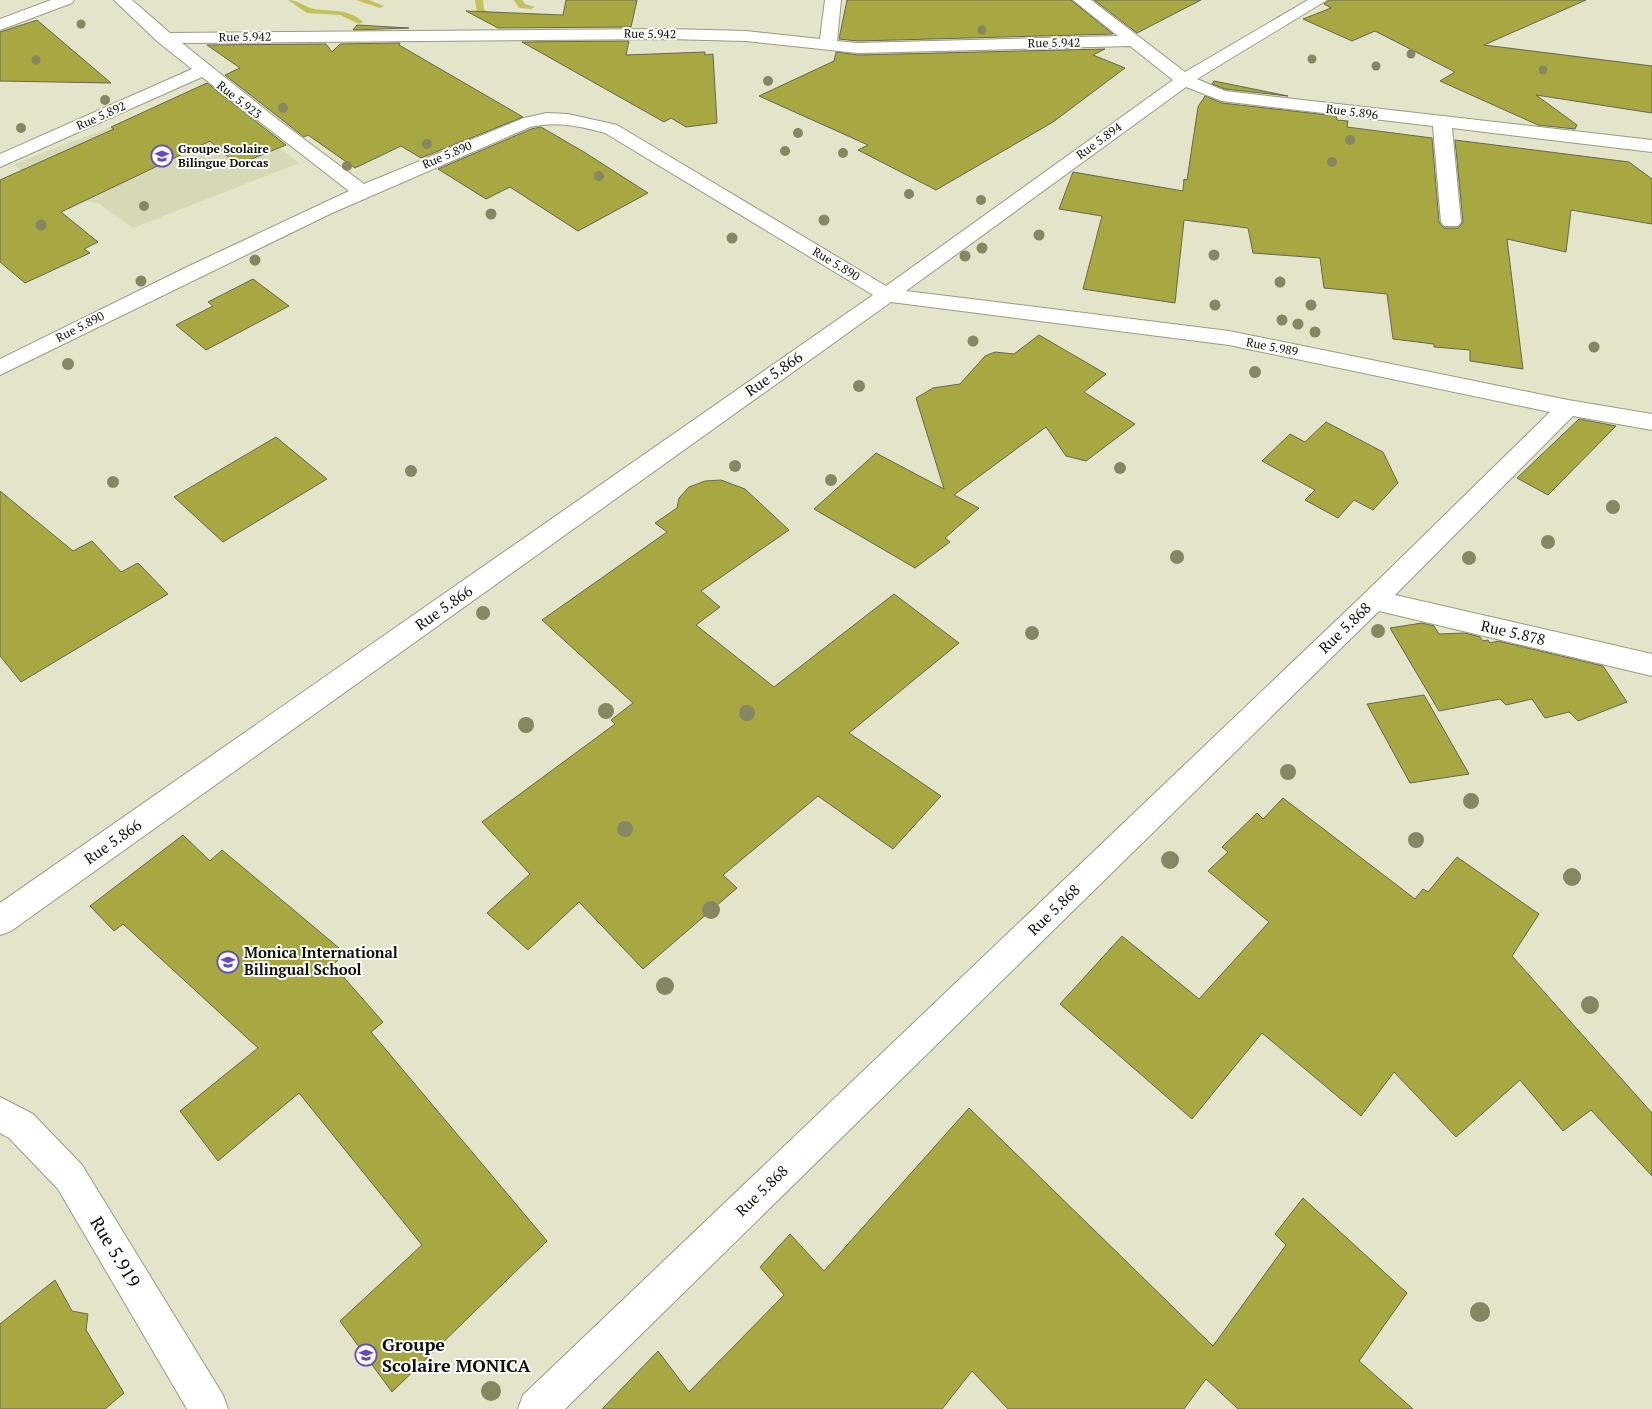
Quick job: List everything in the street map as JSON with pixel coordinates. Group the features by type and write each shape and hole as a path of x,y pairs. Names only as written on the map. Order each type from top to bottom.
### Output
{"street":[{"path":"0,25 66,0"},
{"name":"Rue 5.923","path":"122,0 202,71 300,147 363,192"},
{"path":"828,45 833,0"},
{"name":"Rue 5.896","path":"1081,0 1184,80 1222,96 1652,146"},
{"name":"Rue 5.894","path":"887,295 1184,80 1318,0"},
{"name":"Rue 5.942","path":"164,38 658,34 746,36 858,48 1134,41"},
{"name":"Rue 5.892","path":"0,161 202,71"},
{"name":"Rue 5.890","path":"0,368 115,309 363,192 524,123 544,118 571,118 611,129 887,295"},
{"path":"1442,123 1451,222"},
{"name":"Rue 5.989","path":"887,295 1229,338 1568,408 1652,422"},
{"name":"Rue 5.866","path":"0,921 887,295"},
{"name":"Rue 5.868","path":"537,1409 1374,600 1568,408"},
{"name":"Rue 5.878","path":"1374,600 1652,665"},
{"name":"Rue 5.919","path":"0,1114 21,1126 70,1177 209,1409"}],"shaded area":[{"name":"Groupe Scolaire Bilingue Dorcas","path":"200,87 299,163 133,228 98,203 50,196 14,164 111,127"}],"building":[{"path":"566,0 637,0 631,27 498,28 466,11 563,15"},
{"path":"847,0 1071,0 1113,34 858,41 839,39"},
{"path":"1094,0 1201,0 1137,33"},
{"path":"1329,0 1586,0 1484,45 1652,66 1652,113 1536,95 1577,125 1575,129 1538,125 1440,81 1455,72 1375,31 1352,41 1303,19 1331,8 1324,4"},
{"path":"37,20 111,83 0,81 0,32"},
{"path":"357,25 409,28 353,30"},
{"path":"629,41 626,55 705,52 705,55 713,54 717,123 686,127 671,118 664,122 522,42"},
{"path":"400,43 399,45 523,117 421,158 401,146 355,168 308,135 304,137 225,75 240,68 207,45 326,44 332,52 340,44"},
{"path":"1105,49 1093,55 1125,68 1053,122 936,190 858,150 868,145 759,96 834,61 836,52 858,55"},
{"path":"1214,81 1288,96 1225,89 1212,84"},
{"path":"207,83 286,145 237,165 210,141 61,212 98,242 84,249 90,253 25,283 0,262 0,180 114,129 111,127"},
{"path":"1205,96 1222,103 1336,116 1337,120 1348,121 1347,127 1432,138 1439,222 1444,228 1458,228 1463,222 1455,140 1629,162 1652,179 1652,224 1571,210 1566,252 1507,239 1523,369 1470,361 1470,350 1434,347 1434,344 1393,339 1387,294 1324,288 1320,258 1253,253 1248,228 1184,220 1175,303 1083,289 1102,216 1059,209 1073,172 1183,191 1184,179 1187,180 1198,107"},
{"path":"541,127 648,193 578,231 510,187 486,199 438,169 531,129"},
{"path":"253,279 289,306 206,350 176,325 213,306 208,302"},
{"path":"1039,335 1106,374 1084,392 1135,424 1086,461 1066,456 1046,427 954,495 979,508 945,538 950,542 915,568 814,509 876,453 944,489 916,398 933,388 960,384 985,356 995,352 1014,354"},
{"path":"1579,419 1616,426 1548,495 1517,478"},
{"path":"1326,422 1383,452 1398,483 1373,510 1354,500 1338,518 1305,500 1315,490 1262,461 1290,434 1305,442"},
{"path":"276,437 327,479 223,542 174,497"},
{"path":"721,480 745,489 789,530 701,591 720,607 696,625 774,687 894,594 959,643 849,733 941,796 893,849 818,796 723,875 737,888 643,969 579,902 528,950 487,913 530,874 482,822 615,724 611,720 633,703 542,620 667,532 655,523 677,508 679,498 689,487 705,481"},
{"path":"0,491 73,551 92,541 121,572 138,563 168,594 21,682 0,656"},
{"path":"1422,623 1434,626 1439,634 1465,633 1480,637 1483,641 1488,640 1490,643 1498,641 1603,666 1627,702 1578,721 1569,712 1545,718 1532,699 1506,705 1500,699 1439,711 1390,628"},
{"path":"1424,695 1469,774 1410,783 1367,704"},
{"path":"1283,798 1415,899 1423,889 1428,892 1457,857 1539,914 1512,956 1652,1113 1652,1176 1591,1110 1563,1131 1520,1080 1456,1137 1394,1072 1361,1116 1262,1033 1192,1119 1060,1004 1122,936 1199,999 1269,922 1208,871 1228,852 1222,847 1257,813 1263,819"},
{"path":"183,835 210,861 222,850 345,953 333,965 383,1022 371,1032 547,1241 392,1392 340,1321 422,1245 299,1093 218,1161 180,1111 258,1048 123,924 114,931 90,906"},
{"path":"969,1108 1213,1346 1286,1245 1275,1234 1303,1198 1407,1293 1359,1361 1413,1409 1238,1409 1206,1379 1184,1409 1008,1409 972,1371 942,1409 602,1409 658,1351 689,1392 784,1295 760,1267 790,1234 824,1271"},
{"path":"55,1280 72,1311 88,1314 86,1330 124,1393 105,1409 0,1409 0,1324"}],"waterway":[{"path":"292,0 310,11 342,13 359,22"},
{"path":"360,0 380,6"},
{"path":"479,0 480,12 497,16"},
{"path":"518,0 522,6 531,7"}],"place":[{"name":"Groupe Scolaire Bilingue Dorcas","path":"162,156"},
{"name":"Monica International Bilingual School","path":"228,962"},
{"name":"Groupe Scolaire MONICA","path":"366,1355"}]}
